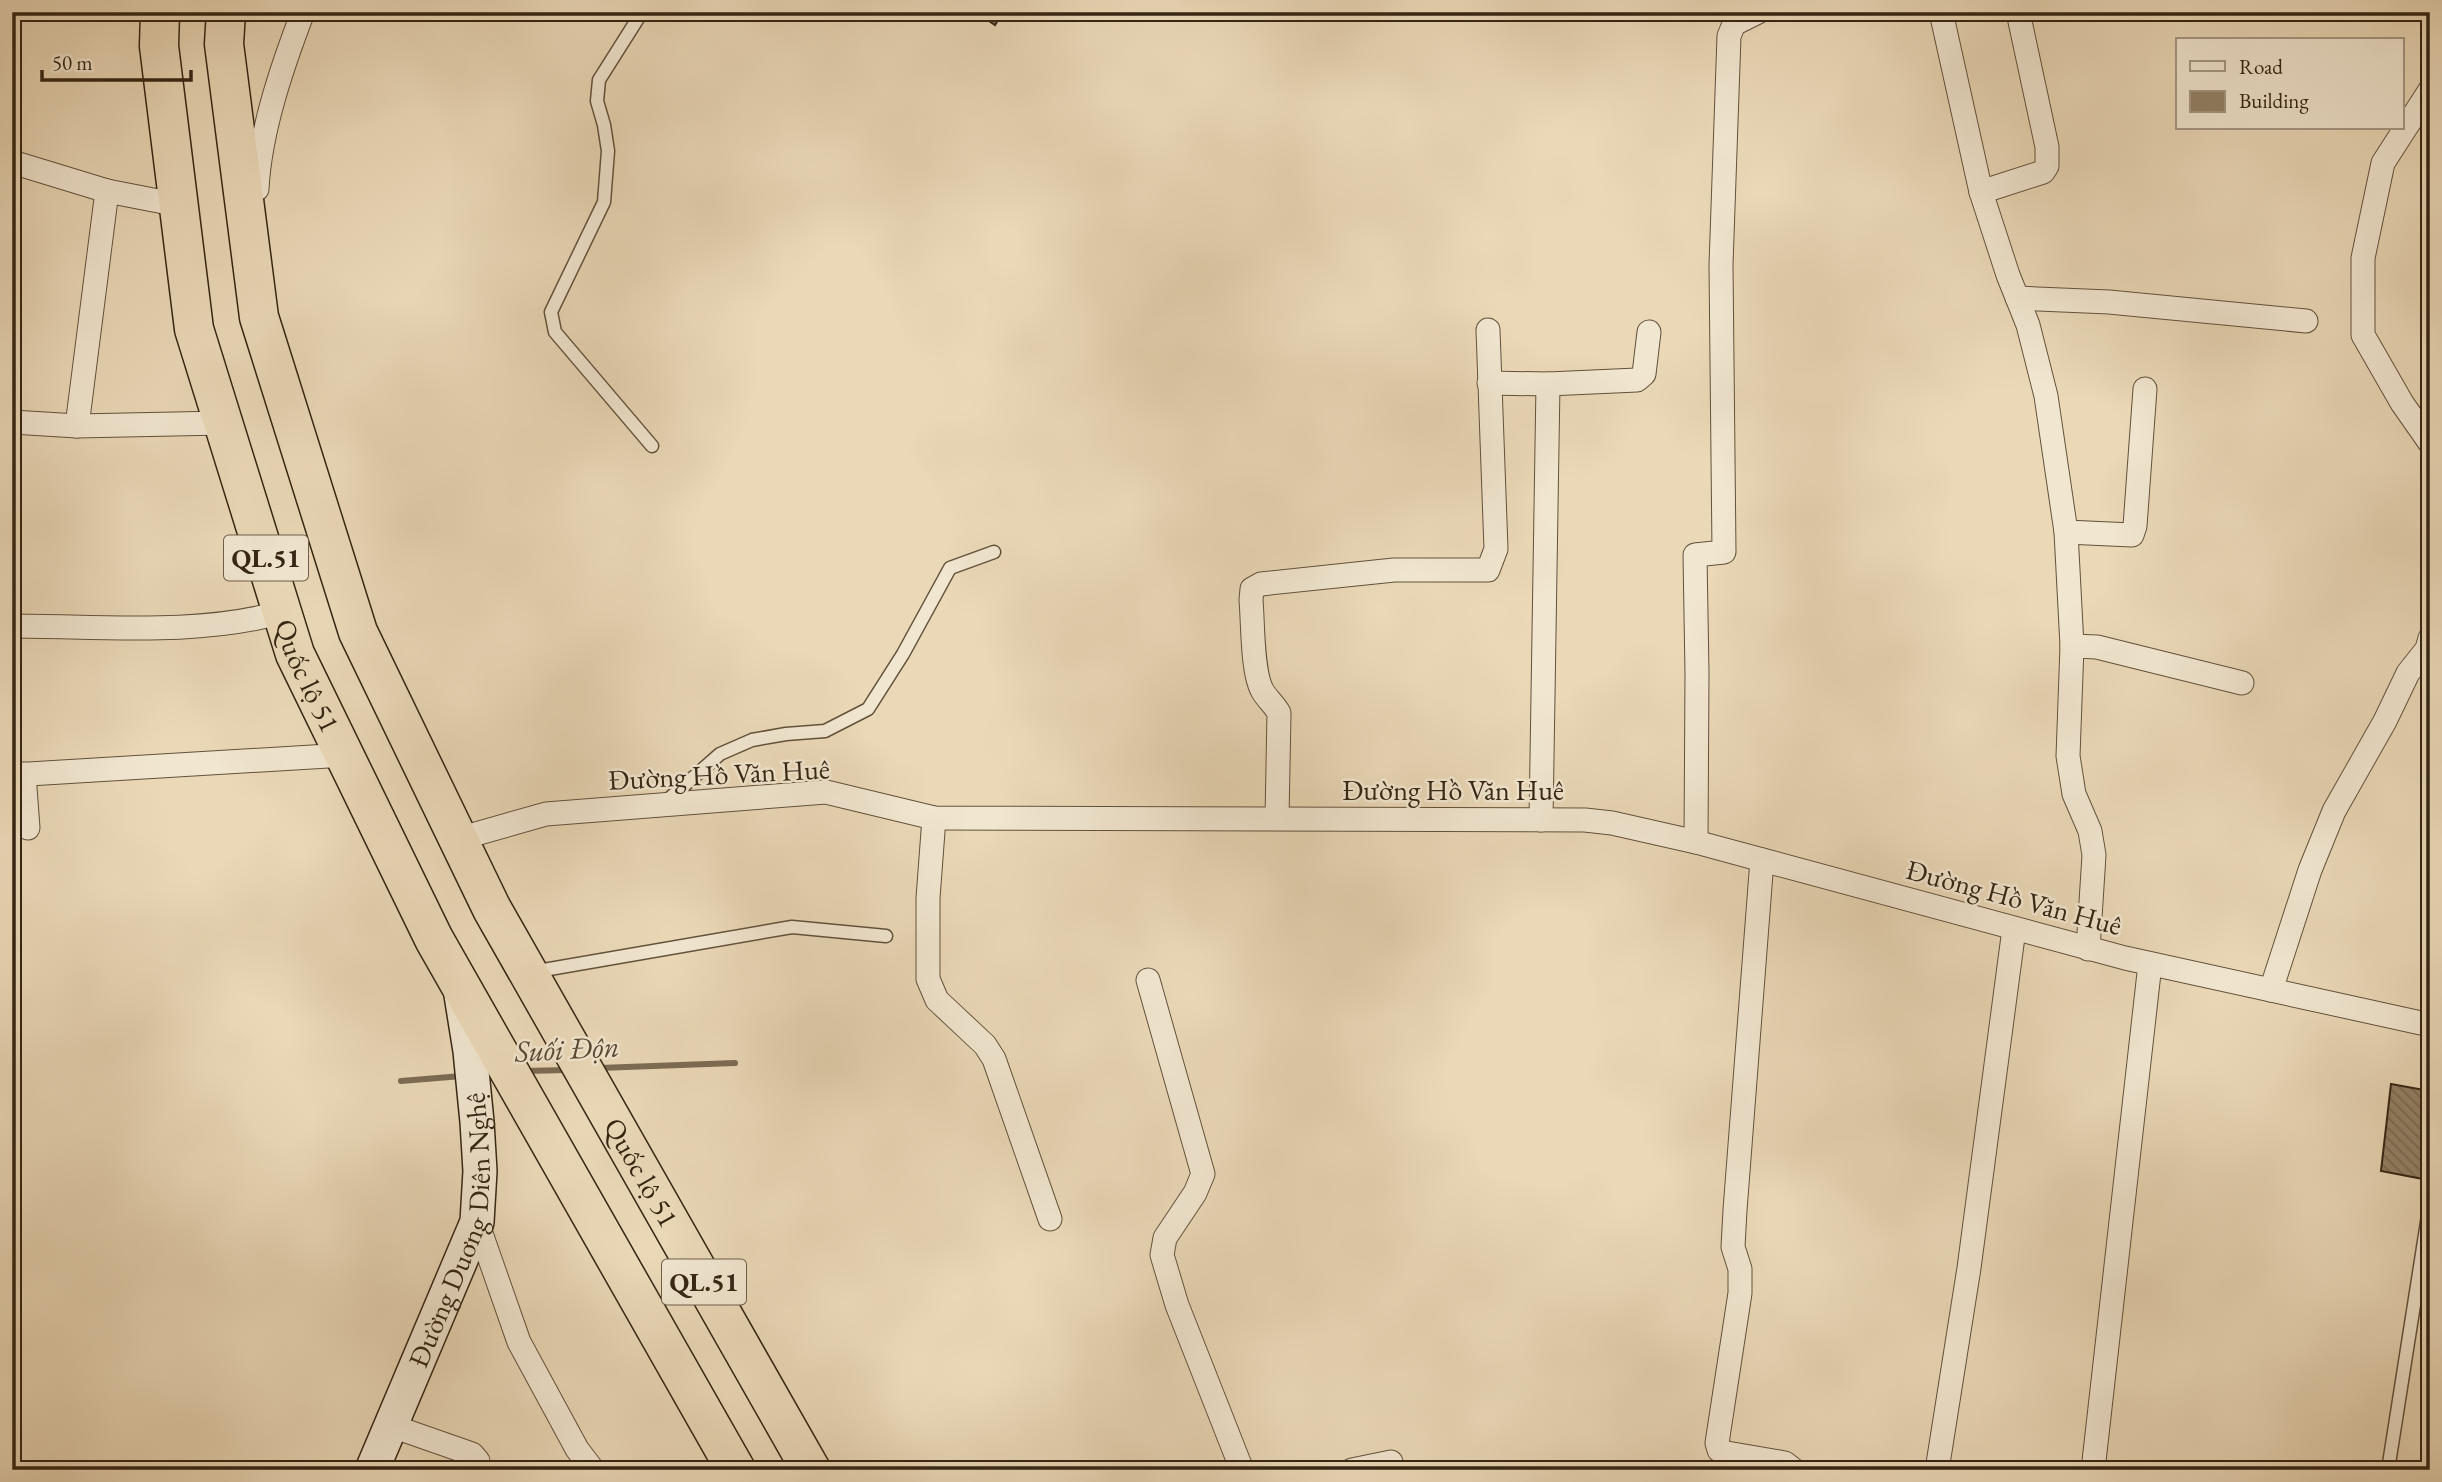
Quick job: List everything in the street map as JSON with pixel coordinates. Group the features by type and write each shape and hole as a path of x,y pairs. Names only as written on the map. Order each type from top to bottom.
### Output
{"highway":[{"name":"Quốc lộ 51","path":"160,12 159,46 194,329 295,654 434,939 459,983 487,1056"},
{"name":"QL.51","path":"226,12 225,44 259,317 358,632 492,909 528,973"},
{"name":"Quốc lộ 51","path":"528,973 811,1470"},
{"name":"QL.51","path":"487,1056 533,1114 736,1470"}],"street":[{"path":"253,266 258,161 287,53 303,12"},
{"path":"1696,842 1695,555 1724,552 1721,265 1728,36 1734,24 1758,12"},
{"path":"1941,12 1981,192 2036,350 2066,532 2072,646 2068,756 2074,794 2090,831 2094,855 2088,949"},
{"path":"1981,192 2043,172 2047,166 2047,147 2018,12"},
{"path":"2430,90 2383,163 2362,258 2363,335 2402,403 2430,443"},
{"path":"12,162 107,191 179,205"},
{"path":"77,426 107,191"},
{"path":"2017,298 2109,302 2306,321"},
{"path":"1276,818 1279,713 1263,693 1258,679 1252,589 1261,584 1394,570 1488,570 1496,549 1488,330"},
{"path":"1489,383 1548,384 1640,379 1644,374 1649,332"},
{"path":"1541,820 1548,384"},
{"path":"2066,532 2132,535 2135,526 2145,389"},
{"path":"12,422 77,426 223,423"},
{"path":"12,626 165,627 248,622 282,612"},
{"path":"2271,990 2310,870 2334,811 2385,721 2408,673 2427,649 2430,638"},
{"path":"2072,646 2097,647 2242,683"},
{"path":"28,828 18,774 345,755"},
{"name":"Đường Hồ Văn Huê","path":"458,839 547,814 826,792 934,818 1585,820 1612,823 1696,842 2088,949 2430,1025"},
{"path":"934,818 928,898 928,979 937,1000 985,1045 993,1059 1050,1219"},
{"path":"1762,860 1734,1222 1733,1247 1740,1269 1740,1293 1717,1443 1719,1450 1727,1453 1786,1464 1794,1470"},
{"path":"1937,1470 1969,1268 2014,929"},
{"path":"2093,1470 2150,964"},
{"path":"1148,981 1203,1174 1195,1193 1165,1238 1162,1255 1177,1305 1242,1470"},
{"name":"Đường Duơng Diên Nghệ","path":"372,1470 477,1222 480,1171 474,1087 487,1056"},
{"path":"477,1222 519,1342 577,1449 593,1470"},
{"path":"392,1426 472,1454 478,1461 476,1470"},
{"path":"1352,1470 1391,1462"}],"lane":[{"path":"642,12 599,80 597,101 608,150 604,201 551,312 555,332 652,446"},
{"path":"661,806 720,754 752,740 825,731 868,709 903,654 950,568 994,552"},
{"path":"528,973 792,928 886,936"},
{"path":"2402,1470 2388,1468 2430,1203"}],"building":[{"path":"976,12 1003,12 995,25"},
{"path":"2391,1084 2430,1091 2430,1140 2423,1179 2381,1171"}],"waterway":[{"name":"Suối Độn","path":"599,1068 735,1063"},
{"name":"Suối Độn","path":"525,1071 567,1070"},
{"name":"Suối Độn","path":"401,1081 462,1076"}]}
